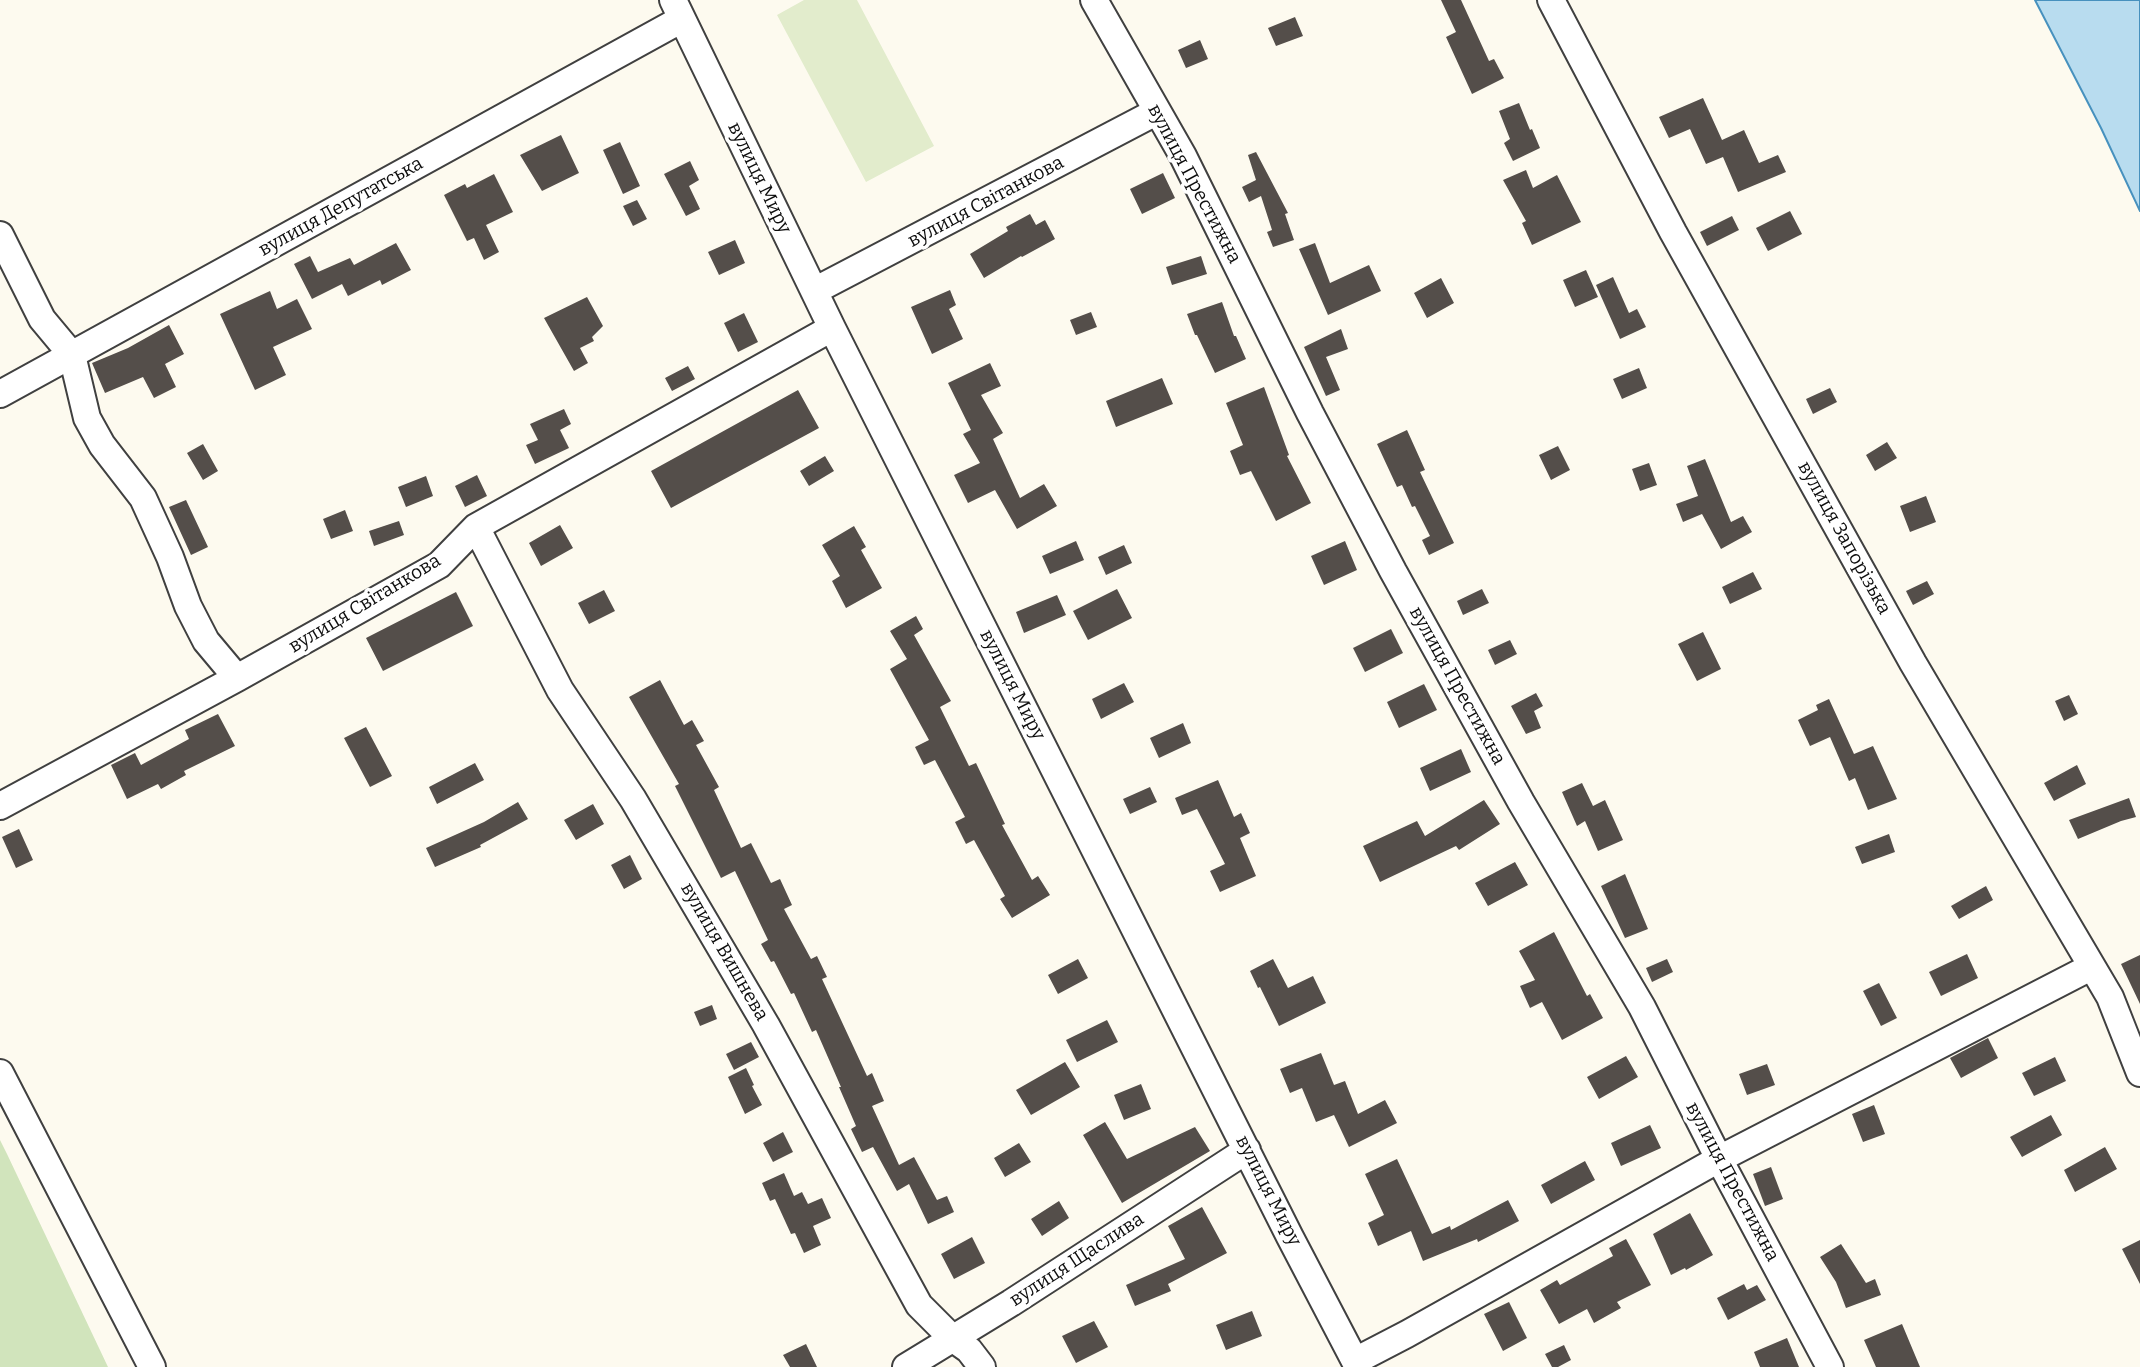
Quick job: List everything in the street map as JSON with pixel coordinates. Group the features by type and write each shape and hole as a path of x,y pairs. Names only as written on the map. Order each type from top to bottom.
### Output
{"street":[{"name":"вулиця Престижна","path":"1094,0 1183,156 1310,413 1394,570 1521,802 1642,1007 1719,1160 1830,1367"},
{"name":"вулиця Запорізька","path":"1551,0 1673,232 1906,651 2110,997 2140,1073"},
{"name":"вулиця Миру","path":"678,9 832,328 1357,1364"},
{"name":"вулиця Депутатська","path":"0,394 678,9"},
{"name":"вулиця Світанкова","path":"814,291 1156,112"},
{"path":"0,235 42,319 72,355 87,418 103,445 142,498 170,557 188,606 206,641 237,678"},
{"name":"вулиця Світанкова","path":"0,806 439,565 476,527 832,328"},
{"name":"вулиця Вишнева","path":"476,527 560,690 634,799 766,1025 919,1305 952,1339 970,1350 982,1367"},
{"path":"1357,1364 1719,1160 2091,967"},
{"path":"0,1073 152,1367"},
{"name":"вулиця Щаслива","path":"906,1367 1011,1303 1247,1150"}],"green space":[{"path":"804,0 857,0 934,146 866,182 777,15"},
{"path":"0,1140 7,1154 108,1367 0,1367"}],"water":[{"path":"2035,0 2140,0 2140,211 2101,128"}],"building":[{"path":"1441,0 1461,0 1489,61 1494,59 1504,78 1472,94 1446,37 1456,32"},
{"path":"1295,17 1303,36 1276,46 1268,28"},
{"path":"1200,40 1208,59 1186,68 1178,50"},
{"path":"1703,98 1722,140 1744,130 1759,163 1778,155 1786,172 1738,192 1723,157 1706,164 1690,129 1669,138 1659,117"},
{"path":"1519,103 1540,148 1513,161 1504,143 1510,139 1499,111"},
{"path":"561,135 579,173 542,191 520,155"},
{"path":"620,142 640,186 623,194 603,150"},
{"path":"1256,152 1288,213 1285,214 1294,240 1273,247 1267,232 1272,230 1261,196 1249,202 1242,187 1256,180 1248,155"},
{"path":"690,161 699,180 689,186 700,209 686,216 664,174"},
{"path":"1526,170 1533,188 1557,175 1581,222 1532,245 1522,223 1526,221 1503,180"},
{"path":"1163,173 1175,198 1142,214 1130,189"},
{"path":"494,174 513,212 486,225 499,252 484,260 474,238 467,241 444,195 465,184 467,188"},
{"path":"637,200 647,219 633,226 623,206"},
{"path":"1790,211 1802,234 1768,251 1756,228"},
{"path":"1030,214 1036,225 1045,220 1055,239 984,278 970,254 1008,231 1006,227"},
{"path":"1732,216 1739,230 1707,246 1700,232"},
{"path":"735,240 745,263 719,275 708,252"},
{"path":"396,243 411,270 382,285 380,280 348,296 342,284 312,299 294,264 310,256 318,272 350,258 354,265"},
{"path":"1315,243 1330,283 1369,265 1381,291 1328,315 1299,249"},
{"path":"1201,256 1207,274 1172,285 1166,267"},
{"path":"1586,270 1598,297 1575,307 1563,280"},
{"path":"1613,277 1629,313 1637,309 1646,327 1620,339 1596,285"},
{"path":"1441,278 1454,303 1427,318 1414,293"},
{"path":"950,290 956,305 949,309 963,339 932,354 911,307"},
{"path":"270,291 277,309 297,299 312,329 273,347 286,375 255,390 220,314"},
{"path":"587,297 603,326 592,337 594,341 580,348 588,363 574,371 544,318"},
{"path":"1222,302 1234,336 1246,359 1215,373 1187,314"},
{"path":"1091,312 1097,327 1076,335 1070,320"},
{"path":"744,313 758,342 738,352 724,323"},
{"path":"169,325 184,354 165,364 176,387 154,398 143,377 105,393 92,363 128,348"},
{"path":"1341,329 1348,349 1326,357 1340,390 1326,396 1304,347"},
{"path":"990,363 1001,386 981,395 1003,433 993,439 1020,498 1044,484 1057,506 1017,529 995,490 968,503 954,475 980,463 963,434 971,430 948,383"},
{"path":"688,366 695,379 672,391 665,378"},
{"path":"1639,368 1647,388 1622,399 1613,379"},
{"path":"1162,378 1173,404 1116,427 1106,401"},
{"path":"1264,387 1289,455 1287,456 1311,503 1276,521 1251,471 1240,475 1230,451 1243,445 1226,403"},
{"path":"1830,388 1837,402 1813,414 1806,399"},
{"path":"798,390 819,428 671,508 651,471"},
{"path":"564,409 571,424 560,430 569,448 535,464 526,445 538,440 530,424"},
{"path":"1407,430 1425,470 1420,472 1454,543 1429,555 1422,540 1430,536 1402,485 1397,487 1377,444"},
{"path":"1887,442 1897,458 1875,471 1866,455"},
{"path":"203,444 218,471 203,480 187,453"},
{"path":"1558,446 1570,470 1551,480 1539,455"},
{"path":"825,456 834,471 809,486 800,471"},
{"path":"1705,459 1731,522 1743,516 1752,532 1721,549 1702,514 1683,522 1676,504 1698,496 1687,466"},
{"path":"1649,463 1657,485 1640,491 1632,469"},
{"path":"477,475 487,496 465,507 455,486"},
{"path":"426,476 433,496 406,507 398,487"},
{"path":"1926,496 1936,522 1910,532 1900,506"},
{"path":"186,500 208,547 191,555 169,507"},
{"path":"345,510 353,531 331,539 323,519"},
{"path":"399,521 404,535 374,546 369,531"},
{"path":"560,525 573,548 541,566 529,543"},
{"path":"854,526 866,547 861,550 882,588 846,608 832,581 840,576 822,545"},
{"path":"1076,541 1084,560 1050,574 1042,556"},
{"path":"1345,541 1357,570 1324,585 1311,556"},
{"path":"1124,545 1132,563 1106,575 1098,557"},
{"path":"1753,572 1762,589 1730,604 1722,587"},
{"path":"1927,581 1934,594 1913,605 1906,591"},
{"path":"1117,589 1132,618 1088,640 1073,611"},
{"path":"1482,589 1489,603 1463,615 1457,601"},
{"path":"604,590 615,611 589,624 578,603"},
{"path":"456,592 473,626 383,671 366,638"},
{"path":"1057,595 1066,615 1024,633 1016,612"},
{"path":"916,616 923,629 914,635 951,701 940,707 969,766 976,763 1005,824 1002,825 1032,880 1038,876 1050,895 1012,918 1000,899 1005,896 974,840 966,844 955,822 965,817 935,760 924,765 915,747 929,740 890,669 907,659 890,631"},
{"path":"1391,629 1403,653 1365,672 1353,648"},
{"path":"1703,632 1721,669 1697,681 1678,644"},
{"path":"1510,640 1517,654 1495,665 1488,650"},
{"path":"660,680 684,725 692,720 704,741 696,745 719,787 714,790 741,848 751,843 771,883 780,879 792,905 784,909 811,959 817,956 827,977 822,979 867,1076 872,1073 884,1101 872,1106 899,1165 914,1157 937,1200 947,1196 954,1212 928,1224 909,1184 897,1191 873,1147 862,1152 851,1129 856,1126 816,1030 812,1032 794,993 791,994 774,961 771,962 761,944 768,940 735,871 721,878 675,786 679,784 629,697"},
{"path":"1124,683 1134,702 1101,719 1092,699"},
{"path":"1424,684 1437,710 1399,728 1387,702"},
{"path":"1536,693 1543,706 1534,711 1541,728 1526,734 1511,706"},
{"path":"2069,695 2078,714 2064,721 2055,701"},
{"path":"1829,699 1854,754 1873,746 1897,799 1868,810 1855,778 1849,781 1830,737 1810,746 1798,720 1818,710 1816,705"},
{"path":"218,714 235,746 184,771 186,775 161,789 158,784 127,799 111,765 135,753 141,765 189,739 185,730"},
{"path":"1183,723 1191,743 1159,758 1150,738"},
{"path":"366,727 392,776 370,787 344,738"},
{"path":"1461,749 1471,772 1430,791 1420,768"},
{"path":"475,763 484,780 437,804 429,787"},
{"path":"2077,765 2086,784 2054,801 2044,783"},
{"path":"1218,780 1234,817 1241,813 1250,833 1240,838 1256,876 1220,892 1210,871 1225,864 1197,809 1182,815 1175,798"},
{"path":"1582,783 1593,806 1605,800 1623,840 1598,851 1585,821 1577,826 1562,792"},
{"path":"1150,787 1157,802 1130,814 1123,799"},
{"path":"2129,798 2136,817 2078,839 2069,820"},
{"path":"1484,800 1500,824 1459,850 1456,846 1380,882 1363,846 1417,821 1425,836"},
{"path":"518,802 528,819 480,845 481,847 435,867 426,848 484,822"},
{"path":"593,804 604,824 576,840 564,820"},
{"path":"19,829 33,860 16,868 2,837"},
{"path":"1889,834 1895,852 1862,864 1855,847"},
{"path":"630,855 642,879 624,889 611,865"},
{"path":"1515,862 1528,885 1488,906 1475,883"},
{"path":"1625,874 1648,929 1625,938 1601,886"},
{"path":"1986,886 1993,900 1959,919 1951,906"},
{"path":"1554,932 1587,996 1590,994 1603,1018 1562,1040 1542,1002 1530,1008 1520,986 1535,980 1519,951"},
{"path":"1967,954 1978,978 1941,996 1929,972"},
{"path":"2140,955 2140,1004 2121,964"},
{"path":"1078,959 1088,978 1058,994 1048,975"},
{"path":"1273,959 1288,988 1313,976 1326,1003 1279,1026 1250,971"},
{"path":"1667,959 1673,972 1652,982 1646,968"},
{"path":"1879,983 1897,1018 1881,1026 1863,991"},
{"path":"712,1005 717,1019 700,1026 694,1012"},
{"path":"1107,1020 1118,1042 1077,1062 1066,1040"},
{"path":"1988,1038 1998,1058 1961,1078 1950,1058"},
{"path":"751,1042 759,1057 734,1070 726,1054"},
{"path":"1321,1053 1334,1085 1345,1081 1358,1114 1385,1100 1397,1123 1349,1147 1334,1115 1316,1122 1302,1088 1290,1093 1280,1069"},
{"path":"1626,1056 1638,1077 1599,1099 1587,1077"},
{"path":"2055,1057 2066,1081 2034,1096 2022,1073"},
{"path":"1065,1062 1080,1087 1031,1115 1016,1090"},
{"path":"1767,1064 1775,1085 1747,1095 1739,1074"},
{"path":"746,1068 762,1105 745,1114 728,1077"},
{"path":"1141,1084 1151,1109 1124,1120 1114,1095"},
{"path":"1874,1105 1885,1134 1863,1142 1852,1114"},
{"path":"2051,1115 2062,1135 2022,1157 2010,1137"},
{"path":"1105,1122 1127,1159 1195,1127 1210,1151 1122,1203 1083,1135"},
{"path":"1650,1125 1661,1148 1621,1166 1611,1143"},
{"path":"783,1132 793,1152 773,1162 763,1143"},
{"path":"1019,1143 1031,1162 1005,1177 994,1158"},
{"path":"2105,1147 2117,1169 2075,1192 2064,1170"},
{"path":"1397,1159 1432,1234 1450,1226 1451,1230 1508,1200 1519,1221 1478,1242 1477,1239 1423,1261 1411,1231 1378,1246 1368,1223 1384,1215 1365,1174"},
{"path":"1585,1161 1595,1180 1551,1204 1541,1185"},
{"path":"1771,1167 1783,1199 1765,1206 1753,1174"},
{"path":"784,1173 794,1196 802,1192 808,1204 822,1198 831,1218 813,1226 821,1245 804,1253 795,1233 791,1234 775,1199 770,1201 762,1183"},
{"path":"1059,1201 1069,1218 1042,1236 1031,1219"},
{"path":"1202,1207 1227,1253 1168,1284 1171,1291 1135,1306 1126,1285 1185,1259 1168,1226"},
{"path":"1690,1213 1713,1255 1671,1275 1653,1234"},
{"path":"972,1237 985,1263 954,1279 941,1254"},
{"path":"1626,1239 1651,1285 1617,1302 1621,1308 1594,1323 1587,1309 1559,1324 1540,1290 1557,1280 1560,1285 1613,1256 1609,1248"},
{"path":"2140,1240 2140,1284 2122,1249"},
{"path":"1841,1244 1866,1283 1875,1279 1881,1295 1846,1308 1836,1282 1820,1257"},
{"path":"1744,1284 1747,1290 1757,1285 1766,1300 1728,1320 1717,1298"},
{"path":"1509,1302 1527,1338 1503,1351 1484,1314"},
{"path":"1252,1311 1262,1336 1226,1350 1216,1325"},
{"path":"1094,1321 1108,1347 1076,1363 1062,1336"},
{"path":"1902,1324 1920,1367 1876,1367 1864,1340"},
{"path":"1787,1338 1799,1367 1760,1367 1754,1352"},
{"path":"806,1344 817,1367 790,1367 783,1355"},
{"path":"1564,1345 1571,1360 1552,1367 1545,1354"}]}
